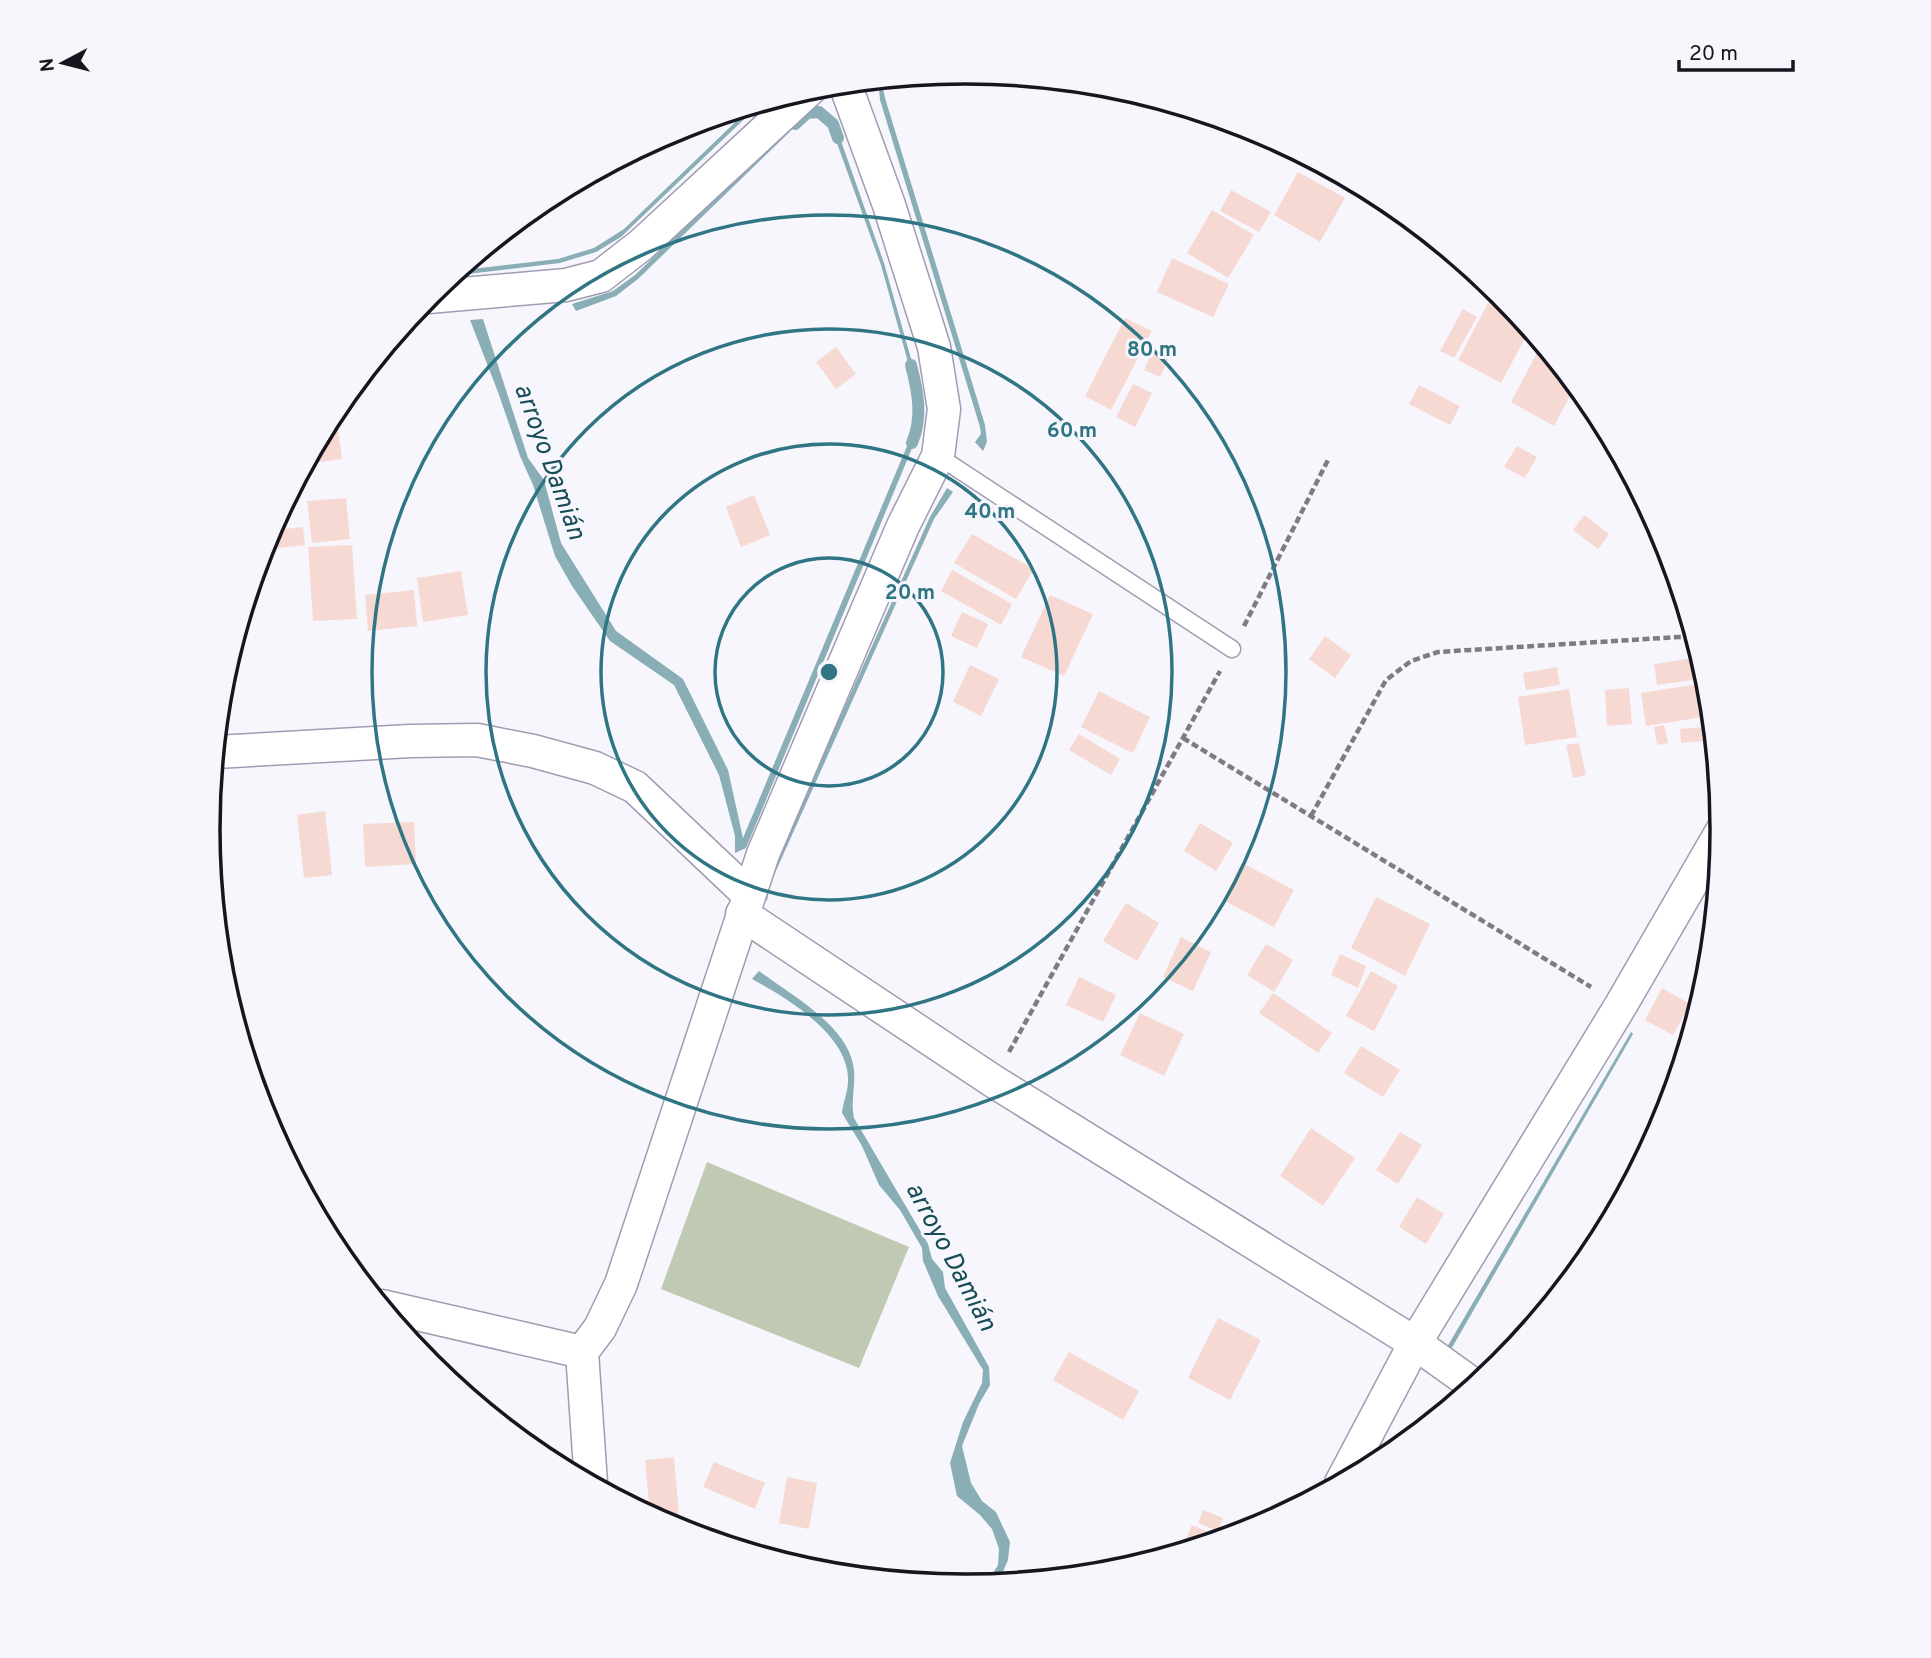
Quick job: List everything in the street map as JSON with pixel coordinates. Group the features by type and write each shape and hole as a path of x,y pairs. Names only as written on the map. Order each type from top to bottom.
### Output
{"street":[{"path":"589,1472 582,1352 600,1328 621,1284 763,854 898,539 938,456 944,409 934,347 889,205 848,93"},
{"path":"446,295 566,285 601,276 641,245 795,104"},
{"path":"225,751 477,740 582,764 635,787 746,904 993,1081 1415,1343 1467,1380"},
{"path":"1348,1467 1415,1343 1621,1005 1710,852"},
{"path":"396,1309 582,1352"}],"lane":[{"path":"938,456 1232,649"}],"path":[{"path":"993,1081 1232,649 1328,460"},
{"path":"1311,816 1385,680 1411,661 1438,652 1685,637"},
{"path":"1183,738 1621,1005"}],"green space":[{"path":"707,1162 909,1247 859,1368 661,1289"}],"water":[{"path":"879,89 883,89 985,425 987,442 983,451 975,442 981,434 980,427 880,100"},
{"path":"802,115 804,118 638,279 616,296 576,311 572,304 613,291 635,275"},
{"path":"746,118 621,237 596,252 560,263 469,274 474,269 558,259 594,248 624,229 737,121"},
{"path":"834,121 884,263 917,380 913,380 881,265 830,124"},
{"path":"483,319 528,458 544,480 561,543 616,631 683,679 728,770 743,838 915,427 920,429 746,848 735,853 735,836 719,775 674,685 610,641 555,556 533,485 470,320"},
{"path":"947,488 953,492 934,519 770,884 767,901 763,895 766,882 930,517"},
{"path":"759,971 800,1000 828,1023 848,1049 854,1071 854,1118 928,1244 932,1259 943,1272 945,1288 989,1367 990,1385 962,1446 971,1483 982,1501 996,1512 1010,1542 1008,1560 1003,1572 993,1573 998,1565 999,1549 992,1529 957,1496 950,1463 963,1422 982,1383 983,1370 938,1296 923,1261 922,1248 900,1210 879,1185 862,1146 842,1113 848,1081 846,1064 839,1049 814,1020 752,979"},
{"path":"1631,1032 1633,1034 1446,1358 1443,1354"}],"building":[{"path":"1298,172 1345,198 1320,242 1274,215"},
{"path":"1231,190 1271,212 1259,232 1220,211"},
{"path":"1212,210 1254,235 1228,278 1187,253"},
{"path":"1172,258 1229,284 1213,317 1157,292"},
{"path":"1490,300 1525,337 1501,383 1458,360"},
{"path":"1463,309 1477,317 1454,358 1440,351"},
{"path":"1125,318 1152,331 1111,410 1085,396"},
{"path":"836,347 856,374 836,389 816,362"},
{"path":"1152,352 1168,359 1160,377 1144,370"},
{"path":"1537,353 1571,395 1554,426 1511,402"},
{"path":"1133,384 1152,393 1135,427 1116,417"},
{"path":"1419,385 1460,406 1450,425 1409,404"},
{"path":"338,428 342,459 317,463"},
{"path":"1517,446 1537,457 1525,478 1504,467"},
{"path":"754,495 770,535 741,547 726,507"},
{"path":"346,498 350,539 312,543 307,501"},
{"path":"1584,515 1609,534 1598,549 1573,530"},
{"path":"303,527 305,545 278,548 284,529"},
{"path":"972,534 1034,569 1016,599 954,563"},
{"path":"352,545 357,619 313,621 308,547"},
{"path":"952,570 1012,604 1001,625 941,591"},
{"path":"461,571 468,615 423,622 417,578"},
{"path":"414,590 417,626 368,631 365,595"},
{"path":"1050,595 1093,614 1064,676 1021,657"},
{"path":"962,612 988,624 977,648 951,636"},
{"path":"1325,636 1351,655 1335,678 1309,659"},
{"path":"1690,659 1695,680 1657,685 1654,664"},
{"path":"970,665 999,679 981,716 953,702"},
{"path":"1557,667 1560,685 1526,690 1523,673"},
{"path":"1696,684 1702,717 1646,726 1641,693"},
{"path":"1629,688 1632,724 1607,726 1605,690"},
{"path":"1569,689 1577,737 1525,745 1518,697"},
{"path":"1099,691 1150,717 1133,753 1081,727"},
{"path":"1664,725 1668,743 1657,745 1654,727"},
{"path":"1703,727 1705,741 1681,743 1680,729"},
{"path":"1079,734 1120,759 1111,775 1069,750"},
{"path":"1579,743 1586,775 1573,778 1566,745"},
{"path":"325,811 332,875 304,878 297,815"},
{"path":"414,822 416,864 365,867 363,824"},
{"path":"1200,823 1233,843 1216,871 1184,851"},
{"path":"1242,863 1294,890 1274,927 1223,900"},
{"path":"1376,897 1430,924 1405,976 1351,948"},
{"path":"1126,903 1159,923 1137,961 1103,941"},
{"path":"1181,937 1211,952 1193,991 1163,977"},
{"path":"1266,944 1293,960 1274,992 1247,975"},
{"path":"1340,954 1366,966 1358,988 1331,975"},
{"path":"1371,971 1398,986 1374,1031 1346,1016"},
{"path":"1079,977 1116,995 1103,1022 1066,1005"},
{"path":"1662,988 1689,1004 1673,1035 1645,1020"},
{"path":"1273,993 1332,1033 1318,1053 1259,1013"},
{"path":"1140,1013 1184,1034 1164,1076 1120,1055"},
{"path":"1361,1046 1400,1070 1383,1097 1344,1073"},
{"path":"1311,1128 1355,1158 1323,1206 1280,1176"},
{"path":"1400,1132 1422,1145 1398,1184 1376,1170"},
{"path":"1417,1197 1444,1214 1426,1244 1399,1227"},
{"path":"1218,1318 1261,1340 1230,1400 1188,1378"},
{"path":"1069,1352 1139,1391 1123,1420 1053,1380"},
{"path":"674,1457 679,1515 649,1503 645,1460"},
{"path":"714,1462 765,1483 755,1509 703,1487"},
{"path":"787,1477 817,1483 809,1529 779,1523"},
{"path":"1203,1510 1223,1518 1216,1530 1198,1523"},
{"path":"1192,1525 1209,1532 1205,1534 1186,1540"}],"waterway":[{"path":"795,124 807,113 819,112 833,124 838,138"},
{"path":"911,365 918,404 912,443"}],"water label":[{"name":"arroyo Damián","path":"551,461"},
{"name":"arroyo Damián","path":"952,1256"}]}
